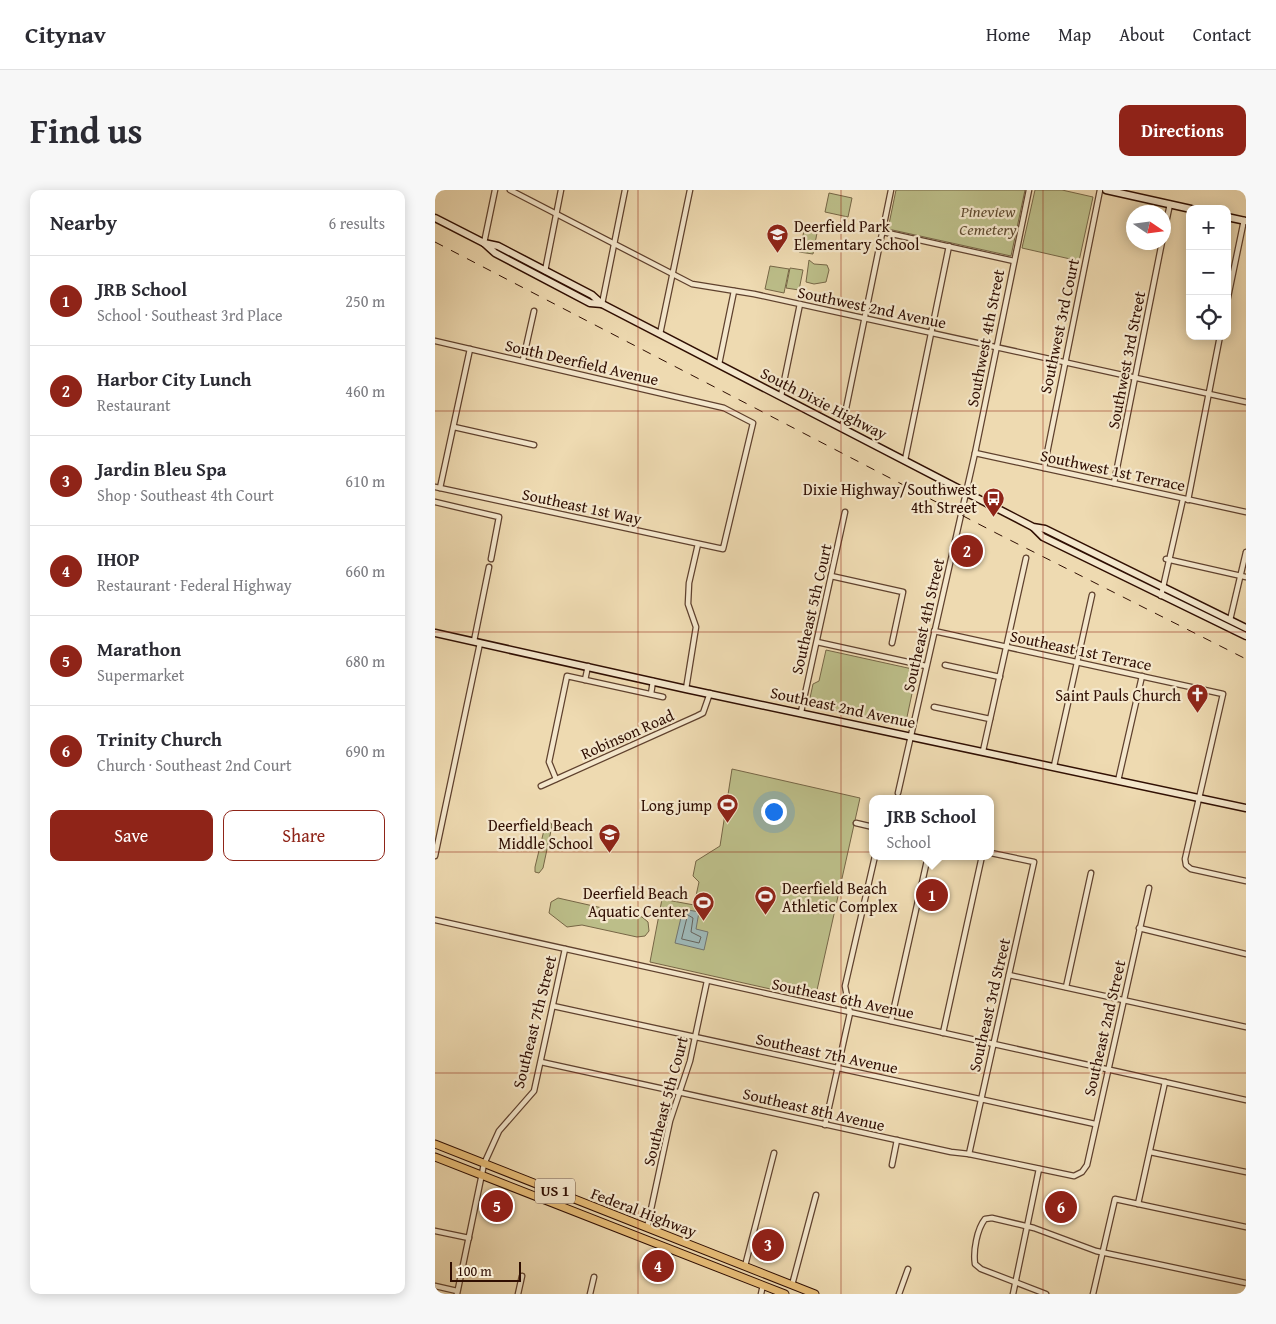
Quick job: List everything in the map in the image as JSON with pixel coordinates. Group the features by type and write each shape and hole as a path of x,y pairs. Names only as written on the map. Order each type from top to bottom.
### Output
{"main road":[{"path":"1106,190 1186,208"},
{"name":"South Dixie Highway","path":"435,218 484,243 498,246 545,270 592,295 602,304 1033,527 1043,537 1246,636"},
{"path":"1231,218 1245,221"},
{"name":"South Dixie Highway","path":"484,243 495,253 581,298 602,304"},
{"name":"South Dixie Highway","path":"1033,527 1045,529 1246,628"},
{"name":"Southeast 2nd Avenue","path":"435,633 686,689 911,735 1246,808"},
{"name":"Federal Highway","path":"435,1144 815,1294"},
{"name":"Federal Highway","path":"435,1157 785,1294"},
{"path":"623,1231 638,1231 647,1228"},
{"path":"653,1242 661,1238 674,1238"},
{"path":"744,1278 756,1278 763,1274"},
{"path":"763,1285 789,1284"}],"street":[{"path":"484,243 495,190"},
{"name":"Southwest 2nd Avenue","path":"510,190 692,284 800,304 1246,402"},
{"path":"545,270 561,190"},
{"path":"602,304 625,190"},
{"path":"660,334 690,190"},
{"path":"843,428 891,190"},
{"name":"Southwest 4th Street","path":"965,492 975,453 995,346 1029,190"},
{"name":"Southwest 3rd Court","path":"1043,468 1100,190"},
{"path":"1229,295 1245,221"},
{"path":"883,232 1014,261"},
{"path":"905,460 949,246"},
{"name":"Southwest 3rd Street","path":"1114,483 1160,250"},
{"path":"719,364 734,291"},
{"path":"781,396 800,304"},
{"path":"523,360 534,311"},
{"path":"1161,596 1168,560 1186,499 1219,340"},
{"name":"South Deerfield Avenue","path":"435,341 724,408 753,423 723,549"},
{"path":"437,487 454,427 470,349"},
{"path":"454,427 534,445"},
{"name":"Southwest 1st Terrace","path":"975,453 1246,512"},
{"name":"Southeast 1st Way","path":"437,487 723,549"},
{"name":"Southeast 4th Street","path":"898,793 965,492"},
{"path":"435,502 499,517 491,559"},
{"name":"Southeast 5th Court","path":"801,712 845,512"},
{"path":"686,689 696,627 688,604 689,583 697,544"},
{"path":"1230,620 1243,577 1246,552"},
{"path":"983,751 1026,558"},
{"path":"1168,560 1243,577"},
{"path":"435,856 477,642 489,567"},
{"path":"831,576 903,592 891,644"},
{"path":"1054,766 1092,595"},
{"name":"Southeast 1st Terrace","path":"935,631 1223,694 1199,798"},
{"path":"817,642 926,666"},
{"path":"585,680 588,666"},
{"path":"945,666 1000,677"},
{"path":"557,779 549,762 567,676 663,697"},
{"path":"1118,781 1142,676"},
{"path":"651,694 653,681"},
{"name":"Robinson Road","path":"541,786 703,713 710,693"},
{"path":"934,707 991,719"},
{"path":"1199,798 1185,865 1191,869 1246,881"},
{"path":"856,823 869,826"},
{"name":"Southeast 3rd Street","path":"969,1154 1034,862 994,854"},
{"path":"825,1125 850,1013 845,986 874,860"},
{"path":"891,1022 927,860"},
{"path":"943,1033 981,860"},
{"path":"1066,987 1091,873"},
{"name":"Southeast 2nd Street","path":"1082,1172 1087,1165 1149,888"},
{"name":"Southeast 6th Avenue","path":"435,920 1246,1100"},
{"path":"1139,928 1246,954"},
{"name":"Southeast 7th Street","path":"457,1293 484,1164 499,1130 531,1096 541,1062 565,949"},
{"path":"1009,975 1246,1026"},
{"name":"Southeast 5th Court","path":"647,1228 670,1121 681,1092 707,981"},
{"name":"Southeast 7th Avenue","path":"553,1006 1095,1124"},
{"name":"Southeast 8th Avenue","path":"541,1062 951,1152 1074,1176 1082,1172"},
{"path":"1139,1204 1165,1082"},
{"path":"892,1166 897,1140"},
{"path":"745,1266 774,1152"},
{"path":"1149,1152 1246,1172"},
{"path":"1013,1294 1039,1169"},
{"path":"789,1284 816,1195"},
{"path":"1093,1294 1115,1199 1246,1228"},
{"path":"1046,1294 981,1269 975,1264 973,1257 979,1232 985,1219 992,1218 1027,1226 1080,1246 1246,1283"},
{"path":"435,1231 469,1238"},
{"path":"899,1294 908,1269"},
{"path":"518,1294 522,1276"},
{"path":"590,1294 594,1277"},
{"path":"761,1294 763,1285"},
{"path":"435,1286 457,1293"}],"green space":[{"name":"Pineview Cemetery","path":"896,190 1025,190 1011,256 888,229"},
{"name":"Pineview Cemetery","path":"1035,190 1062,190 1093,197 1079,261 1022,248"},
{"path":"829,193 852,198 848,217 825,212"},
{"path":"804,231 817,233 813,254 799,252"},
{"path":"809,260 814,264 827,265 829,270 826,282 814,284 806,282"},
{"path":"770,266 789,269 784,293 765,289"},
{"path":"790,268 803,270 799,290 786,288"},
{"path":"826,650 917,670 907,717 898,724 815,706 810,698 813,684 819,681"},
{"path":"732,769 860,798 815,999 650,962 662,899 694,905 699,882 693,876 696,861 720,846"},
{"path":"546,822 551,823 552,826 543,868 539,873 535,872 535,867"},
{"path":"558,898 642,917 648,922 649,931 645,936 637,937 582,925 567,927 549,913 551,902"}],"water":[{"path":"683,909 699,912 696,929 708,932 704,950 675,943"}],"railway":[{"path":"435,242 996,533 1246,659"}],"place":[{"name":"Deerfield Park Elementary School","path":"778,254"},
{"name":"Dixie Highway/Southwest 4th Street","path":"993,517"},
{"name":"Harbor City Lunch","path":"967,551"},
{"name":"Saint Pauls Church","path":"1197,714"},
{"name":"Long jump","path":"728,824"},
{"name":"Deerfield Beach Middle School","path":"609,853"},
{"name":"JRB School","path":"932,895"},
{"name":"Deerfield Beach Athletic Complex","path":"766,916"},
{"name":"Deerfield Beach Aquatic Center","path":"704,921"},
{"name":"Marathon","path":"497,1206"},
{"name":"Trinity Church","path":"1061,1207"},
{"name":"Jardin Bleu Spa","path":"768,1245"},
{"name":"IHOP","path":"658,1266"}]}
